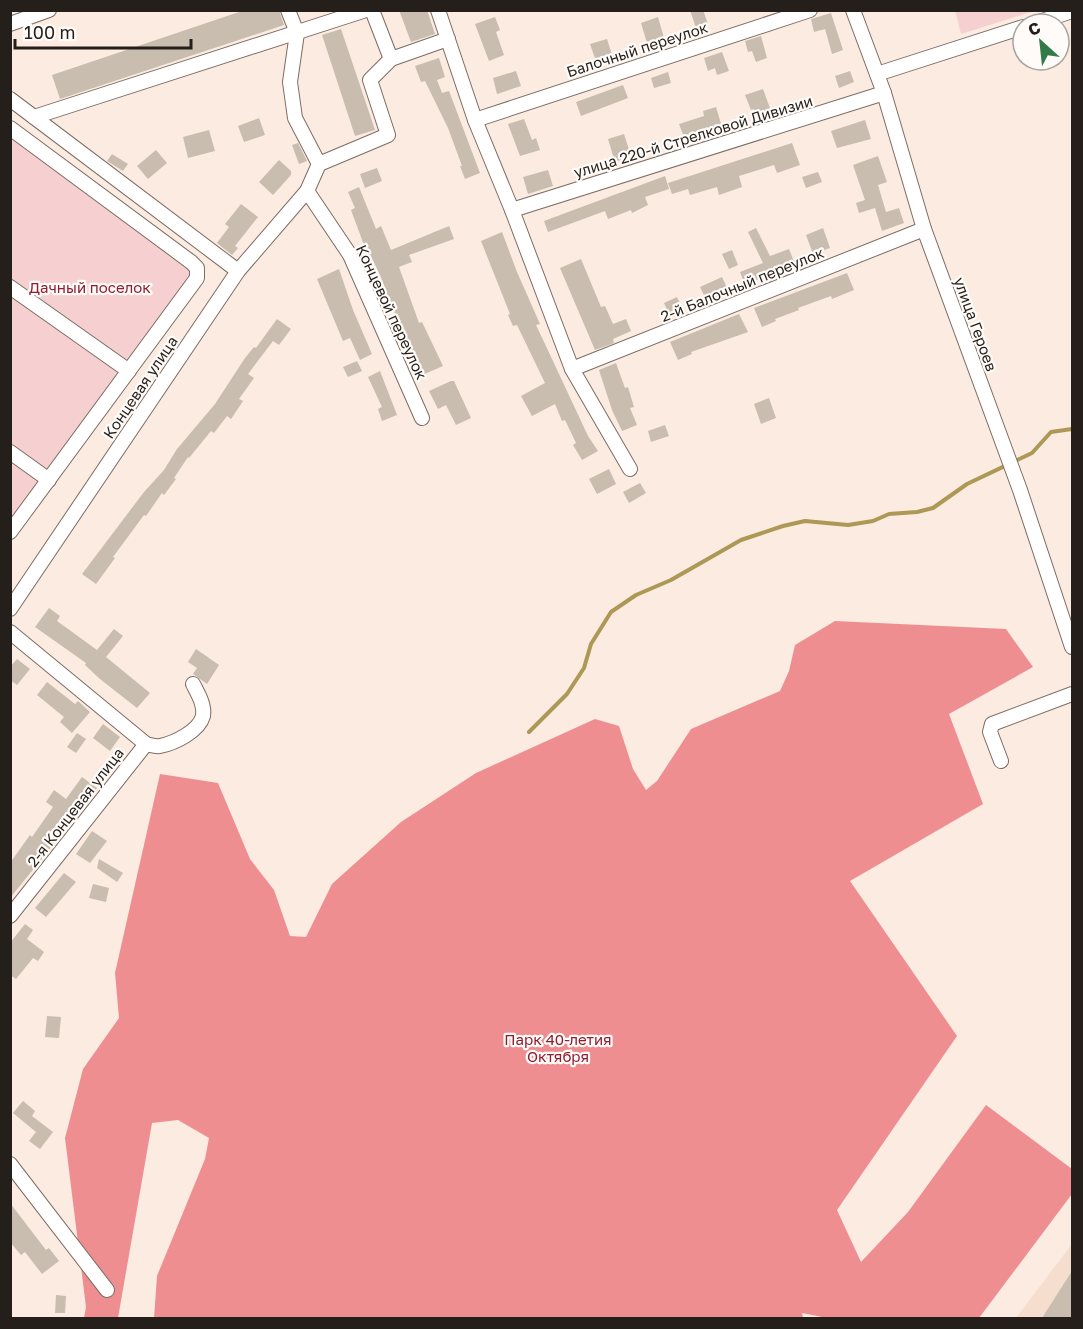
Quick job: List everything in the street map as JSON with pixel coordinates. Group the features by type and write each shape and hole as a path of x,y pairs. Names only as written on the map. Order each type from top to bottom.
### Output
{"street":[{"path":"10,24 49,10"},
{"path":"288,10 297,33 290,82 295,118 319,164 388,135 370,80 392,59 448,39"},
{"path":"34,117 366,10"},
{"path":"372,10 392,59"},
{"name":"Балочный переулок","path":"475,120 810,10"},
{"name":"улица Героев","path":"853,10 884,93 924,229 1020,490 1072,647"},
{"path":"439,11 475,120 512,210 572,369 630,469"},
{"path":"877,74 1011,31"},
{"name":"улица 220-й Стрелковой Дивизии","path":"512,210 884,93"},
{"path":"10,99 238,271"},
{"path":"10,128 197,268 197,278 187,293 10,532"},
{"name":"Концевая улица","path":"10,609 238,271 307,192 319,164"},
{"name":"Концевой переулок","path":"307,192 350,255 422,418"},
{"name":"2-й Балочный переулок","path":"572,369 924,229"},
{"path":"10,287 129,371"},
{"path":"10,452 49,480"},
{"name":"2-я Концевая улица","path":"10,632 146,744 10,916"},
{"path":"146,744 159,746 186,735 198,725 203,716 203,704 193,684"},
{"path":"1001,761 990,732 992,724 1072,694"},
{"path":"10,1164 107,1290"}],"shaded area":[{"path":"1072,1244 1072,1318 1016,1318"}],"green space":[{"path":"955,10 1034,10 1011,12 1011,18 961,34"},
{"name":"Дачный поселок","path":"11,128 197,268 11,532"},
{"name":"Парк 40-летия Октября","path":"835,621 1006,629 1033,667 949,714 983,804 850,881 957,1036 837,1210 861,1262 908,1212 986,1105 1072,1169 1072,1194 979,1318 827,1318 802,1313 803,1318 154,1318 157,1276 205,1159 209,1138 178,1120 152,1123 118,1318 84,1318 86,1307 65,1138 83,1069 119,1018 115,973 160,774 218,783 250,859 274,890 290,936 306,937 332,884 401,822 476,773 595,719 619,726 633,769 646,790 657,781 691,729 780,691 789,671 795,645"}],"building":[{"path":"245,10 279,10 284,25 60,99 52,75"},
{"path":"399,10 427,10 435,34 411,42"},
{"path":"690,10 703,10 708,24 696,28"},
{"path":"831,13 843,50 832,54 825,29 814,32 811,19"},
{"path":"495,17 500,30 496,32 504,55 489,61 475,24"},
{"path":"658,17 664,38 647,43 641,23"},
{"path":"341,29 375,130 355,136 322,35"},
{"path":"761,36 767,58 756,62 752,51 748,52 745,41"},
{"path":"607,39 613,58 597,64 590,44"},
{"path":"722,52 729,71 717,75 715,68 708,71 704,58"},
{"path":"439,58 445,77 437,80 442,93 449,91 480,173 465,179 448,128 425,81 421,82 415,66"},
{"path":"516,71 521,86 497,94 493,78"},
{"path":"850,71 854,82 839,88 835,76"},
{"path":"668,72 671,83 654,88 651,78"},
{"path":"623,85 628,98 581,116 576,102"},
{"path":"763,89 771,111 756,116 745,95"},
{"path":"716,107 722,127 684,137 679,124 704,116 703,111"},
{"path":"259,118 265,135 244,142 238,126"},
{"path":"524,119 532,140 536,138 540,150 520,156 508,124"},
{"path":"865,120 871,139 837,148 831,131"},
{"path":"209,130 215,151 188,158 183,137"},
{"path":"624,134 631,156 615,162 608,139"},
{"path":"298,143 307,161 299,164 292,145"},
{"path":"792,143 800,165 777,173 774,165 739,176 742,187 719,195 717,187 690,195 688,189 672,194 668,183"},
{"path":"156,150 167,163 148,179 137,166"},
{"path":"112,154 128,164 123,171 107,161"},
{"path":"878,156 887,182 878,185 886,212 899,208 904,223 882,231 875,208 859,213 856,203 865,200 853,165"},
{"path":"279,160 291,171 291,175 273,195 259,182"},
{"path":"377,168 382,181 365,188 360,174"},
{"path":"548,170 553,186 528,194 523,177"},
{"path":"818,172 822,182 806,188 802,177"},
{"path":"665,176 669,189 645,197 648,205 632,213 631,210 608,219 605,211 548,232 544,221"},
{"path":"359,187 376,229 381,226 391,250 449,226 454,239 409,255 412,262 399,267 419,323 422,322 443,366 422,375 380,275 369,252 367,253 351,210 355,208 348,192"},
{"path":"241,204 258,217 235,246 238,248 232,255 217,243 229,227 225,224"},
{"path":"756,228 770,256 789,249 795,264 745,285 740,272 763,263 748,232"},
{"path":"823,228 830,248 813,254 806,235"},
{"path":"502,232 540,324 536,325 588,436 598,451 582,460 573,445 576,443 565,420 562,421 555,404 532,416 521,396 545,383 517,325 513,326 508,315 510,314 481,241"},
{"path":"732,250 738,265 729,269 722,254"},
{"path":"581,259 601,307 605,306 613,324 626,319 631,331 613,339 614,343 595,350 560,268"},
{"path":"339,269 372,354 360,360 350,338 343,341 317,279"},
{"path":"847,273 854,290 832,299 831,296 798,308 799,310 775,319 776,321 762,327 754,308"},
{"path":"722,277 729,292 708,303 700,287"},
{"path":"677,297 684,312 671,318 664,303"},
{"path":"739,314 748,332 691,352 692,354 678,360 670,342"},
{"path":"277,319 291,329 279,345 273,341 248,374 254,378 239,399 243,401 231,419 227,416 214,433 211,431 188,457 174,478 176,479 164,495 162,493 146,516 144,515 96,584 82,574 144,492 164,470 177,449 215,404 245,358 254,347 256,348"},
{"path":"357,361 362,371 348,377 343,367"},
{"path":"616,363 625,388 628,387 634,407 630,408 637,425 622,431 612,410 599,370"},
{"path":"380,371 397,415 382,421 378,409 382,407 368,377"},
{"path":"454,381 471,418 456,425 446,405 438,409 429,391"},
{"path":"769,398 776,418 761,424 754,404"},
{"path":"665,425 669,436 651,442 648,431"},
{"path":"609,469 616,484 597,494 589,479"},
{"path":"640,483 646,493 629,503 623,492"},
{"path":"49,608 60,616 57,621 97,650 114,629 123,636 106,657 150,693 137,708 100,679 85,665 86,663 35,627"},
{"path":"196,649 219,665 207,684 193,674 197,668 188,662"},
{"path":"17,659 30,669 17,685 10,680 10,667"},
{"path":"47,682 75,704 78,701 90,712 72,733 60,722 64,717 37,695"},
{"path":"103,724 120,737 110,751 93,738"},
{"path":"77,733 86,739 76,753 67,747"},
{"path":"82,777 97,788 88,801 86,799 57,840 10,898 10,863 53,807 46,802 54,790 66,799"},
{"path":"92,831 107,841 90,863 76,854"},
{"path":"99,859 123,873 117,882 97,868"},
{"path":"64,873 76,882 46,917 35,908"},
{"path":"93,884 109,888 106,902 89,898"},
{"path":"25,924 33,930 27,939 44,952 38,961 33,958 16,979 10,975 10,943"},
{"path":"47,1016 61,1017 59,1038 45,1037"},
{"path":"23,1101 35,1111 32,1116 53,1132 40,1149 29,1141 36,1132 13,1113"},
{"path":"10,1203 46,1250 49,1248 59,1261 42,1274 25,1252 21,1255 10,1242"},
{"path":"1072,1271 1072,1318 1042,1318"},
{"path":"56,1295 66,1296 65,1313 55,1313"}],"waterway":[{"path":"529,732 567,694 584,668 591,644 611,612 636,595 671,580 741,540 783,526 805,521 848,525 873,521 889,514 917,512 933,508 967,484 1032,453 1051,432 1072,429"}]}
